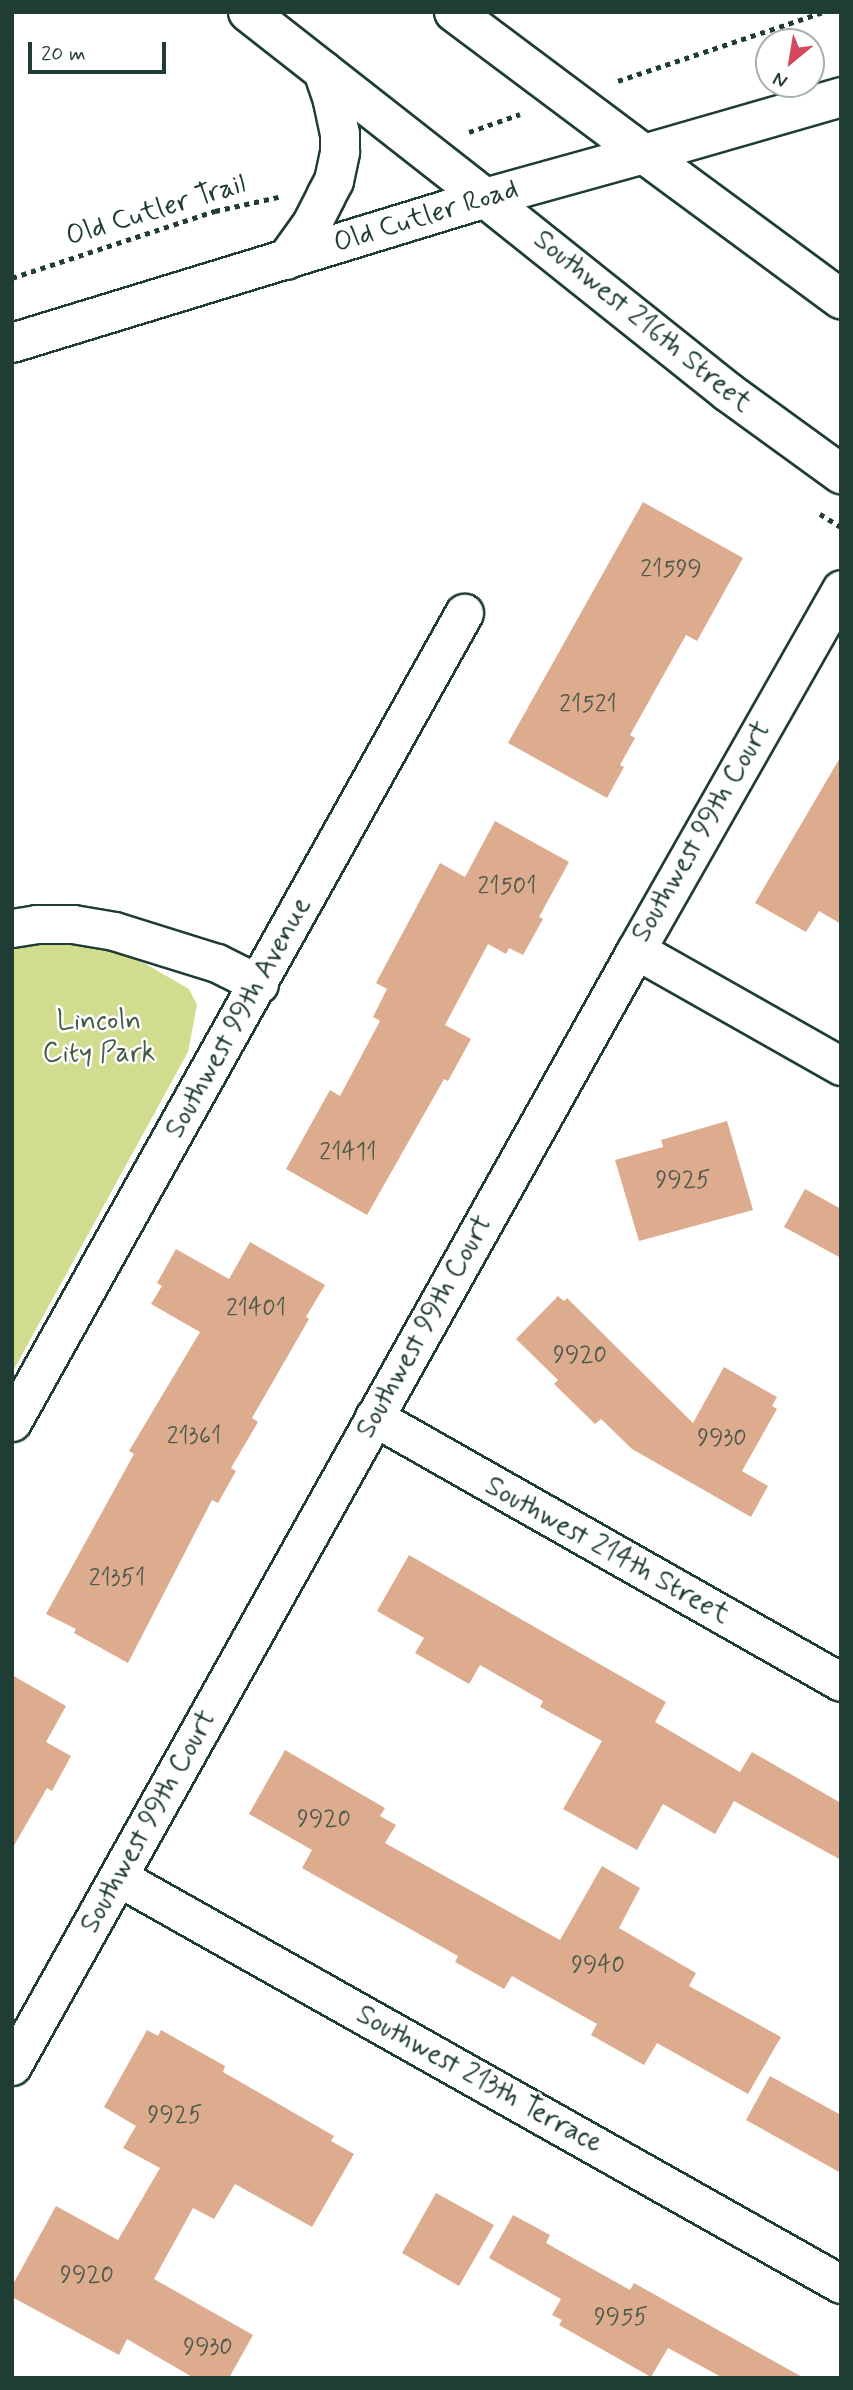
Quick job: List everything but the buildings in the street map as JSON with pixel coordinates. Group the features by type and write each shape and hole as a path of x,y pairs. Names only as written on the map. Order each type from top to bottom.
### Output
{"main road":[{"name":"Southwest 216th Street","path":"248,12 424,148 728,392 841,474"},
{"path":"454,12 841,299"},
{"path":"286,260 312,224 334,181 340,152 340,134 333,100 323,71"},
{"name":"Old Cutler Road","path":"12,343 485,198 841,97"}],"street":[{"name":"Southwest 99th Court","path":"12,2066 635,950 841,589"},
{"name":"Southwest 99th Avenue","path":"12,1422 464,613"},
{"path":"12,928 36,924 73,924 114,931 217,963 259,984"},
{"path":"635,950 841,1066"},
{"name":"Southwest 214th Street","path":"374,1417 841,1682"},
{"name":"Southwest 213th Terrace","path":"118,1877 841,2284"}],"path":[{"path":"424,148 823,12"},
{"name":"Old Cutler Trail","path":"12,278 215,211 285,195"}],"green space":[{"name":"Lincoln City Park","path":"41,941 95,945 144,963 189,989 197,1005 188,1052 12,1373 12,949"}]}
